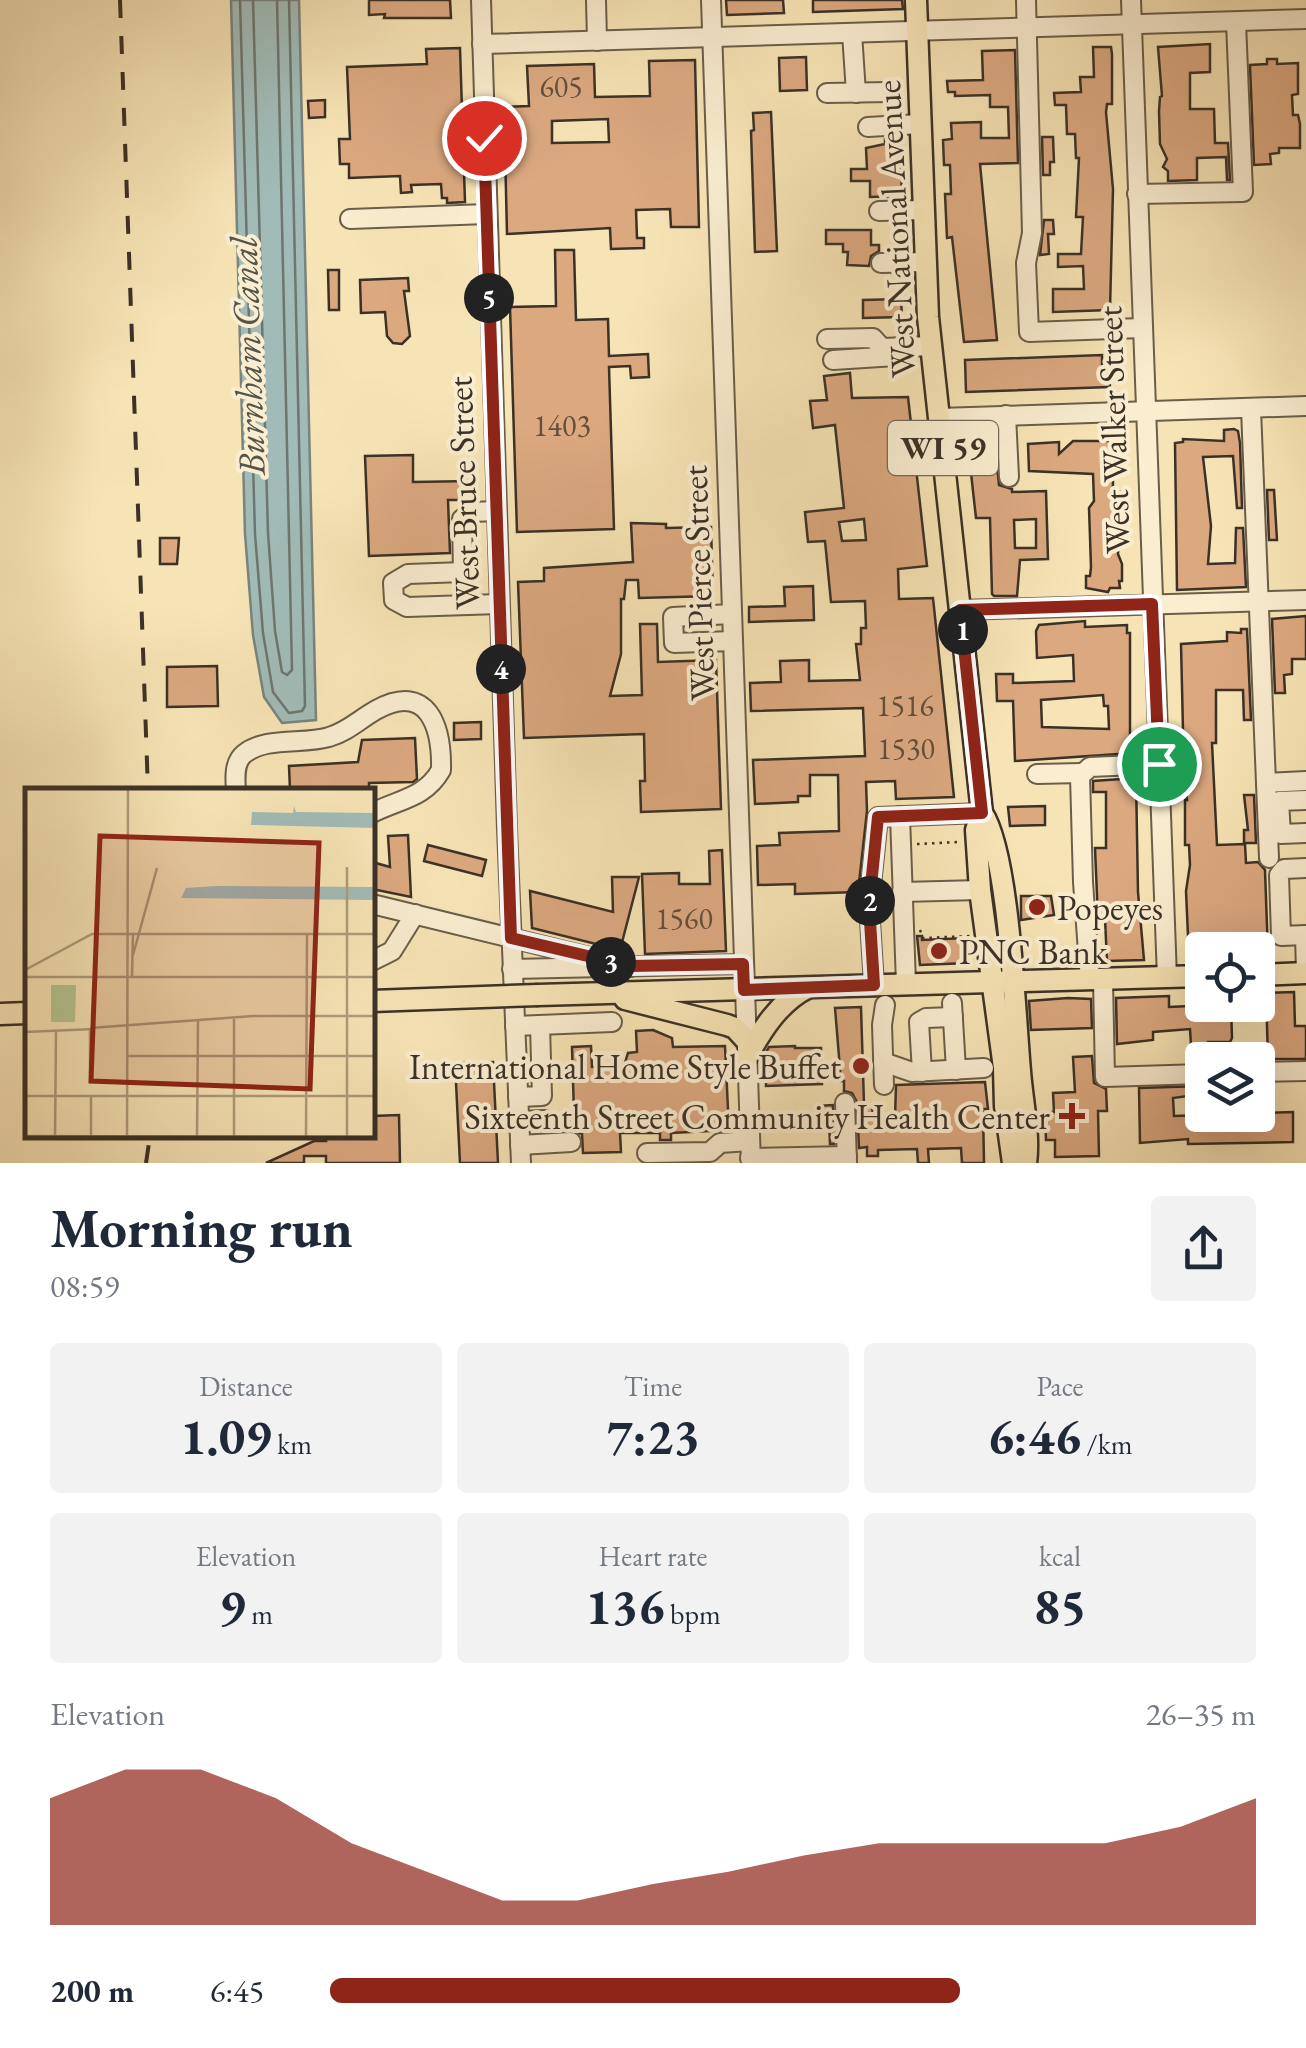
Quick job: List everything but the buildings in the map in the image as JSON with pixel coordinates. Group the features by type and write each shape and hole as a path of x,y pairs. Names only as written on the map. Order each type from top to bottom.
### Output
{"main road":[{"name":"West National Avenue","path":"916,0 931,350 982,813 976,830 980,890 1002,981"},
{"name":"West National Avenue","path":"982,813 991,826 1002,890 1003,1068 1013,1163"},
{"path":"980,890 1002,890"},
{"path":"1275,974 1306,973"},
{"path":"375,1001 1185,977"},
{"path":"595,992 727,1025 747,1048 792,996 809,987"},
{"path":"0,1014 25,1013"},
{"name":"West National Avenue","path":"1003,1068 1026,1163"}],"street":[{"name":"West Bruce Street","path":"480,0 521,1154"},
{"path":"596,0 597,41"},
{"name":"West Pierce Street","path":"711,0 743,964 734,990 747,1048 750,1154"},
{"path":"1026,0 1032,233 1026,264 1028,332 1142,328"},
{"name":"West Walker Street","path":"1131,0 1167,978"},
{"path":"482,44 1306,19"},
{"path":"1137,194 1243,192 1236,22"},
{"path":"852,33 856,93"},
{"path":"828,93 890,92"},
{"path":"868,127 920,124"},
{"path":"879,211 924,210"},
{"path":"350,219 486,214"},
{"path":"880,263 925,262"},
{"path":"826,339 874,338 882,348 931,350"},
{"path":"834,360 931,350"},
{"path":"939,418 1306,406"},
{"path":"1251,409 1270,858"},
{"path":"1006,415 1009,478"},
{"path":"465,605 462,520 472,512 496,511"},
{"path":"463,572 402,576 392,586 394,600 401,606 499,604"},
{"path":"960,610 1306,600"},
{"path":"732,614 673,617 673,630 674,643 733,641"},
{"path":"236,788 237,764 242,755 256,748 335,736 378,709 412,701 426,709 438,728 441,770 426,790 375,812"},
{"path":"1037,774 1082,774 1090,767 1159,764"},
{"path":"1082,774 1082,868 1106,1078 1185,1075"},
{"path":"1266,783 1306,781"},
{"path":"1306,800 1279,802 1280,834 1306,833"},
{"path":"874,985 869,905 878,817 982,813"},
{"path":"900,816 902,892 911,930 906,984"},
{"path":"1306,868 1284,869 1279,875 1281,936 1305,935 1306,973"},
{"path":"902,892 980,890"},
{"path":"375,905 630,966"},
{"path":"375,959 392,951 415,914"},
{"path":"512,969 743,964"},
{"path":"560,968 561,993"},
{"path":"584,968 595,992"},
{"path":"884,1085 885,1006"},
{"path":"922,1072 920,1022 952,1010 956,1070"},
{"path":"515,1026 612,1022"},
{"path":"518,1096 542,1096 540,1025"},
{"path":"516,1052 540,1051"},
{"path":"883,1062 912,1072 1003,1068"},
{"path":"1275,1072 1306,1071"},
{"path":"647,1153 710,1152 720,1143 750,1154 847,1160 845,1103"},
{"path":"519,1121 545,1120"},
{"path":"521,1154 571,1142"}],"path":[{"path":"901,845 965,842"},
{"path":"911,930 922,930 923,938 973,936"}],"water":[{"name":"Burnham Canal","path":"231,0 299,0 316,720 282,723 264,697 253,635 245,534"}],"railway":[{"path":"120,0 148,788"},
{"path":"146,1163 150,1138"}],"place":[{"name":"Popeyes","path":"1037,907"},
{"name":"PNC Bank","path":"939,951"},
{"name":"International Home Style Buffet","path":"861,1066"},
{"name":"Sixteenth Street Community Health Center","path":"1072,1116"}],"route":[{"path":"484,138 511,938 630,966 743,964 744,990 874,985 869,905 878,817 982,813 960,610 1152,604 1159,764"}]}
